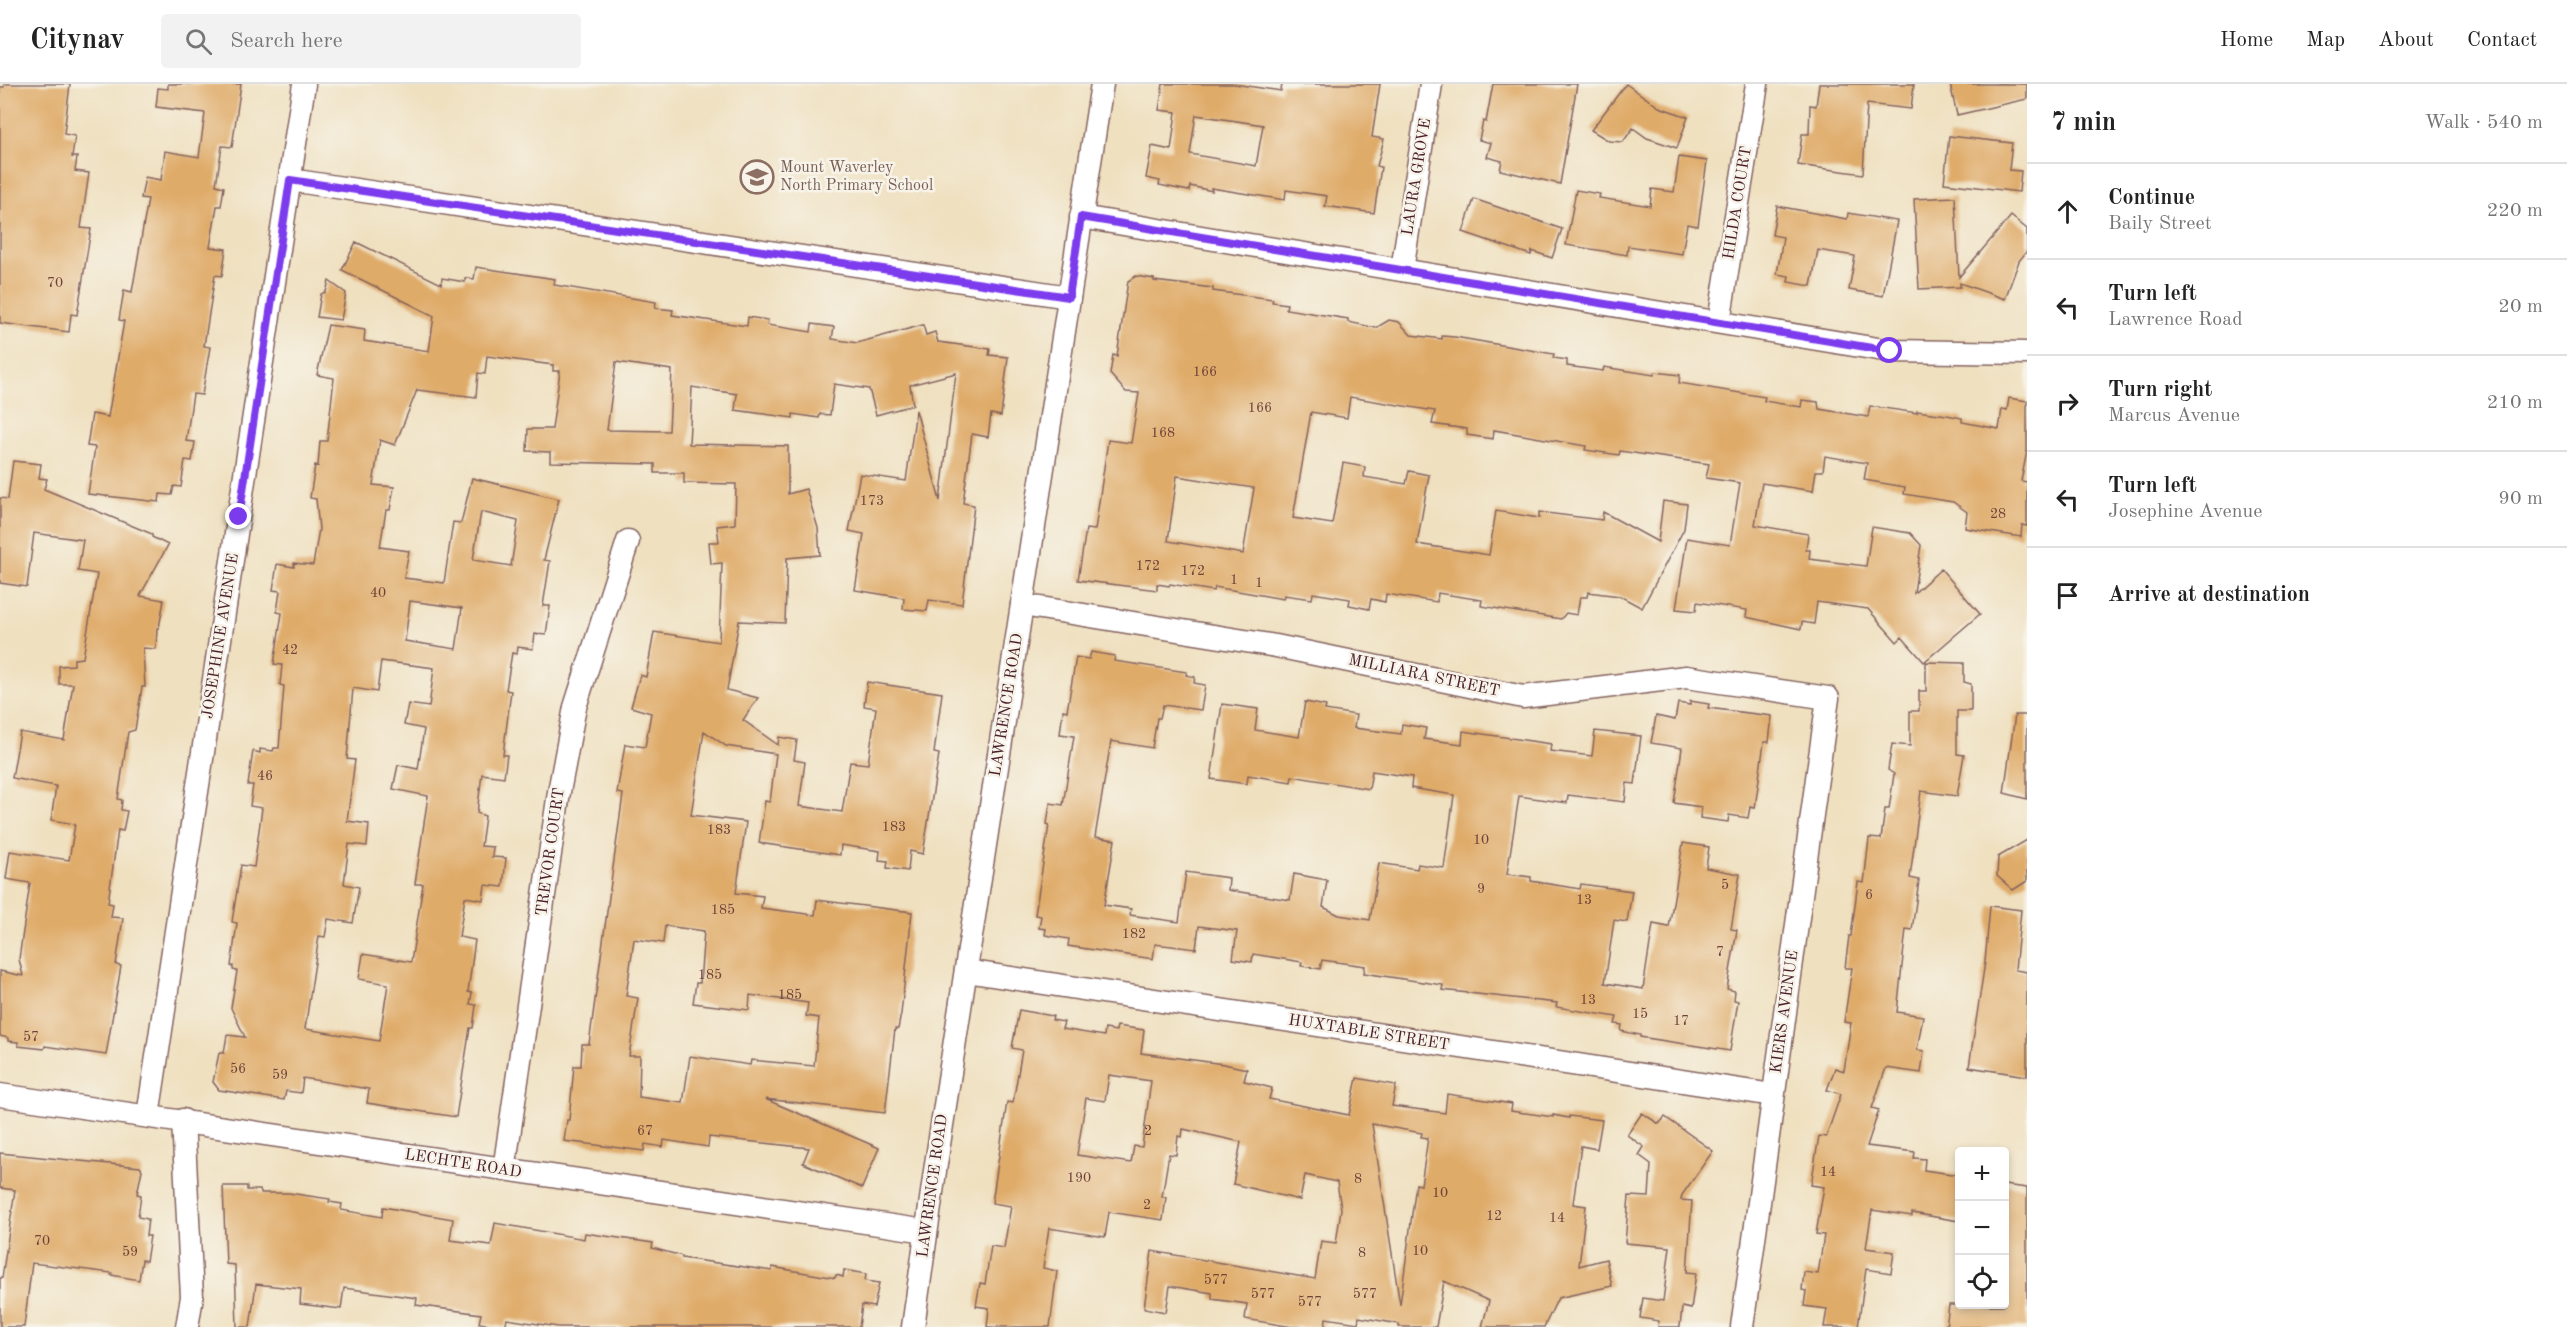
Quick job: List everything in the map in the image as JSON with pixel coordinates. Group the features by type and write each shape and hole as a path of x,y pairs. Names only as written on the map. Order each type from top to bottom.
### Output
{"street":[{"name":"JOSEPHINE AVENUE","path":"148,1116 304,84"},
{"name":"LAWRENCE ROAD","path":"913,1327 1102,84"},
{"name":"LAURA GROVE","path":"1402,270 1431,84"},
{"name":"HILDA COURT","path":"1719,322 1757,84"},
{"path":"290,180 1069,297"},
{"path":"1081,217 1890,351 2027,353"},
{"name":"TREVOR COURT","path":"504,1170 557,804 575,707 628,541"},
{"name":"MILLIARA STREET","path":"1022,605 1276,646 1523,697 1686,677 1828,698"},
{"name":"KIERS AVENUE","path":"1742,1327 1828,698"},
{"name":"HUXTABLE STREET","path":"966,971 1773,1095"},
{"name":"LECHTE ROAD","path":"0,1095 183,1120 504,1170 926,1231"},
{"path":"183,1120 192,1297 187,1327"}],"building":[{"path":"4,84 70,84 64,134 75,136 72,157 77,157 75,171 89,173 81,228 91,229 77,315 71,314 69,332 0,323 0,87 4,87"},
{"path":"168,84 241,84 232,147 222,146 216,185 224,187 221,206 217,206 210,247 226,249 222,276 215,275 204,346 210,347 202,395 193,394 186,441 195,442 192,461 185,460 181,487 174,486 172,495 160,494 159,502 88,494 95,447 87,446 92,414 108,417 124,321 119,320 124,290 132,292 148,199 141,198 145,177 161,180 165,151 199,157 205,113 156,107 158,88 168,89"},
{"path":"1163,84 1234,84 1281,91 1282,84 1380,84 1372,137 1384,139 1377,166 1381,167 1374,213 1325,206 1327,196 1286,190 1285,200 1211,188 1212,191 1190,186 1189,191 1159,185 1160,181 1146,178 1152,146 1171,150 1176,112 1159,110","holes":["1196,115 1263,125 1256,166 1190,154"]},
{"path":"1493,84 1577,84 1560,184 1500,170 1502,161 1487,157 1491,143 1479,140 1483,121 1486,122"},
{"path":"1626,84 1659,107 1688,117 1677,148 1647,138 1633,128 1623,142 1609,141 1591,130"},
{"path":"1819,84 1914,84 1911,109 1867,104 1863,174 1798,165 1802,134 1809,134 1810,105 1816,106"},
{"path":"1950,84 2027,84 2027,99 1957,115"},
{"path":"1949,136 2012,143 2009,170 2021,171 2019,192 1944,183"},
{"path":"1679,157 1707,161 1698,226 1687,224 1682,254 1628,246 1627,255 1566,245 1576,190 1600,194 1599,198 1650,206 1652,189 1674,192"},
{"path":"1955,197 1959,277 2011,216 2027,229 2027,251 2019,261 2005,299 1960,283 1960,287 1919,289 1914,199"},
{"path":"1474,199 1562,229 1552,258 1532,251 1531,255 1463,232"},
{"path":"1777,206 1847,219 1848,213 1897,221 1883,296 1849,290 1855,256 1818,250 1811,286 1788,282 1789,276 1777,274 1783,237 1772,235"},
{"path":"356,242 441,284 442,278 465,282 465,278 474,279 476,267 555,279 554,285 656,302 655,308 673,310 672,315 747,326 748,317 768,320 767,325 811,332 812,324 834,327 832,339 857,343 923,325 926,335 935,332 938,342 990,349 989,355 1008,357 1001,416 991,414 988,437 972,434 963,503 974,505 962,604 929,600 927,611 903,609 904,598 855,590 864,534 849,531 860,474 906,481 916,410 940,501 956,373 910,385 913,405 876,415 869,389 834,384 830,415 820,414 819,418 793,414 793,418 735,410 737,394 692,387 689,444 788,446 788,494 806,489 818,528 820,555 787,558 785,623 739,621 727,690 758,698 743,720 778,745 779,737 797,740 794,760 805,762 799,806 842,812 850,762 868,764 876,708 864,706 867,682 942,693 934,753 939,754 923,854 910,851 908,871 887,868 888,861 879,860 880,851 841,845 840,855 759,843 765,801 770,802 776,754 726,746 704,731 691,815 746,822 736,893 763,896 761,908 815,915 817,900 912,912 901,1014 898,1029 895,1029 885,1113 765,1099 879,1148 862,1188 803,1163 809,1148 709,1137 708,1147 664,1140 663,1147 645,1144 644,1151 564,1141 567,1120 569,1120 574,1066 581,1066 582,1044 589,1044 623,794 617,793 625,744 645,747 651,713 631,707 640,675 646,677 654,632 719,642 722,563 711,564 709,542 719,542 717,526 735,524 736,484 684,483 684,473 655,473 655,464 550,462 550,452 527,451 528,429 552,429 560,371 553,371 553,365 487,356 485,374 478,373 476,397 417,390 395,445 380,440 373,485 394,487 390,510 386,510 380,547 409,551 404,578 444,583 453,522 461,523 472,478 559,499 544,560 550,561 543,606 550,606 546,635 535,634 533,649 518,647 517,654 512,653 506,690 511,691 503,755 507,755 504,777 482,774 477,813 485,816 481,846 493,847 492,857 506,858 503,887 485,885 483,900 465,897 459,937 475,940 468,992 472,993 470,1004 476,1005 473,1028 470,1028 456,1117 367,1103 369,1089 303,1078 301,1093 286,1091 284,1100 219,1090 213,1082 219,1053 224,1053 227,1035 245,1037 231,1008 237,971 231,966 237,923 232,922 241,865 254,867 262,808 250,806 253,785 248,785 253,751 260,753 260,749 273,751 274,748 279,748 284,686 280,685 282,665 274,664 282,613 277,612 280,591 273,590 277,564 294,567 294,563 313,565 319,529 316,499 310,498 315,465 318,466 320,441 327,441 334,378 317,375 328,325 365,330 364,341 429,351 434,316 342,270","holes":["616,362 672,370 669,431 607,430","481,512 518,521 511,566 473,560","410,601 462,608 456,649 405,641","381,661 434,668 429,707 408,704 404,725 424,729 418,769 398,765 393,789 428,796 415,884 423,884 411,962 363,954 359,979 388,984 379,1041 305,1029 319,936 325,937 328,919 353,923 359,887 344,884 349,844 367,846 369,824 347,821 355,760 347,759 353,688 377,692","665,926 704,931 700,983 696,983 693,1003 749,1010 750,995 808,1003 806,1016 819,1018 814,1066 751,1060 750,1065 690,1056 683,1103 639,1097 640,1056 629,1056 638,998 626,996 634,939 663,943"]},
{"path":"1136,276 1154,279 1154,281 1213,288 1213,291 1273,299 1272,302 1287,304 1286,309 1348,319 1348,322 1376,328 1389,320 1399,322 1411,335 1442,339 1442,336 1455,337 1554,354 1553,358 1567,360 1567,366 1603,371 1604,367 1654,375 1655,372 1680,375 1679,383 1765,397 1764,401 1801,407 1802,400 1818,402 1819,409 1868,417 1870,406 1947,415 1962,418 1962,422 1999,429 2002,409 2007,410 2009,398 2027,401 2027,451 2021,481 2027,482 2027,526 2022,525 2021,537 1965,528 1967,512 1953,502 1904,494 1905,487 1864,480 1867,463 1825,456 1823,471 1816,471 1813,491 1762,483 1755,525 1808,534 1806,550 1810,550 1809,559 1866,566 1872,527 1910,533 1921,545 1914,593 1941,569 1980,614 1924,662 1902,637 1897,642 1868,609 1817,602 1814,624 1802,622 1801,629 1746,617 1747,610 1697,602 1696,611 1676,609 1687,538 1730,545 1740,483 1706,478 1709,464 1620,451 1619,455 1585,450 1586,446 1494,430 1493,439 1467,435 1467,429 1432,424 1435,411 1350,397 1347,418 1311,412 1293,518 1332,524 1343,463 1365,467 1364,477 1406,484 1409,471 1429,475 1417,544 1489,555 1496,511 1539,518 1539,512 1602,520 1603,512 1658,542 1663,501 1687,504 1684,529 1642,608 1620,596 1588,592 1587,597 1580,597 1577,615 1566,613 1561,619 1481,606 1482,600 1438,593 1437,602 1386,594 1385,602 1371,599 1369,609 1349,605 1350,599 1313,593 1312,599 1284,595 1283,599 1215,587 1214,591 1157,584 1157,590 1078,580 1086,529 1095,530 1108,440 1131,443 1139,393 1126,392 1110,374 1113,355 1117,356 1128,281","holes":["1177,476 1254,488 1243,554 1168,541"]},
{"path":"329,281 346,293 341,320 317,317 321,294 326,292"},
{"path":"13,461 41,464 39,478 47,479 44,489 152,534 152,537 168,545 140,596 164,600 159,628 157,628 156,649 143,648 145,687 142,687 135,730 128,732 118,799 122,800 121,810 127,811 123,831 118,830 108,903 113,904 111,917 123,918 116,965 121,966 106,1055 45,1046 44,1049 18,1046 18,1042 8,1041 8,1038 0,1036 0,971 23,976 19,959 30,883 6,879 10,851 69,860 75,824 51,820 56,786 12,778 20,732 64,740 73,684 59,684 59,666 74,665 74,659 83,658 97,574 78,571 83,540 34,533 27,587 0,583 0,498 8,499"},
{"path":"1091,652 1115,656 1114,661 1187,672 1186,675 1195,677 1194,683 1205,685 1201,710 1163,705 1160,718 1157,718 1152,748 1111,741 1095,837 1115,840 1104,905 1131,909 1130,915 1179,922 1186,872 1229,878 1228,890 1290,900 1294,874 1327,880 1323,907 1339,915 1370,920 1379,863 1417,869 1418,864 1444,868 1454,795 1411,788 1412,777 1372,771 1369,789 1292,776 1291,782 1248,775 1247,784 1211,779 1222,704 1258,709 1255,730 1299,737 1305,702 1326,706 1325,710 1356,715 1354,728 1401,734 1402,724 1426,728 1424,739 1462,744 1463,731 1551,744 1550,751 1592,756 1595,731 1641,736 1635,784 1627,783 1625,802 1568,795 1567,803 1519,796 1507,874 1531,877 1531,881 1580,889 1581,884 1632,891 1627,922 1614,920 1605,983 1643,989 1653,924 1669,927 1683,843 1709,847 1706,868 1740,874 1731,929 1737,930 1727,989 1735,991 1734,1000 1738,1001 1730,1051 1640,1037 1640,1035 1621,1031 1622,1025 1615,1024 1617,1017 1556,1007 1557,1003 1442,990 1443,985 1364,973 1365,966 1322,960 1320,969 1301,966 1302,962 1253,954 1252,962 1233,959 1237,931 1199,926 1196,949 1155,944 1153,959 1068,946 1069,939 1045,935 1046,929 1039,928 1041,916 1035,915 1049,825 1047,824 1050,803 1063,805 1074,736 1060,734 1063,710 1067,711 1076,657 1089,659"},
{"path":"1926,662 1964,663 1964,682 1971,684 1971,711 1957,711 1957,754 1964,755 1957,796 1921,791 1910,878 1919,880 1912,930 1906,929 1897,1012 1923,1016 1917,1050 1924,1051 1921,1073 1886,1068 1872,1108 1879,1110 1867,1146 1915,1152 1914,1158 1925,1159 1924,1170 1955,1174 1955,1220 1912,1213 1912,1216 1872,1210 1866,1248 1894,1252 1891,1273 1866,1269 1858,1327 1824,1327 1827,1309 1804,1306 1806,1291 1802,1290 1804,1272 1818,1274 1824,1235 1816,1234 1824,1187 1811,1185 1819,1136 1826,1137 1841,1094 1827,1090 1835,1068 1844,1071 1851,1023 1844,1022 1852,968 1845,968 1849,936 1851,936 1858,882 1864,883 1869,838 1881,839 1885,809 1889,809 1894,774 1888,770 1892,744 1910,746 1910,711 1919,711 1919,691 1926,691"},
{"path":"1690,701 1709,704 1708,708 1772,716 1769,742 1764,742 1755,808 1750,807 1748,818 1729,815 1728,822 1700,818 1701,807 1674,803 1682,748 1651,743 1656,716 1675,720 1678,703 1690,705"},
{"path":"2015,715 2027,715 2027,799 2004,793"},
{"path":"2027,840 2027,881 2013,890 1997,876 1998,857"},
{"path":"1990,906 2021,910 2015,970 2027,972 2027,1076 1969,1067 1985,962"},
{"path":"1019,1010 1053,1016 1052,1020 1064,1022 1062,1029 1104,1036 1105,1029 1116,1031 1117,1026 1144,1030 1141,1053 1247,1069 1244,1081 1272,1088 1269,1099 1349,1115 1357,1078 1396,1085 1392,1106 1445,1113 1447,1094 1512,1104 1511,1111 1553,1117 1553,1115 1602,1120 1597,1149 1581,1146 1573,1204 1586,1206 1579,1266 1606,1259 1612,1286 1558,1298 1544,1327 1482,1327 1489,1301 1444,1281 1436,1327 1399,1327 1399,1324 1359,1317 1358,1323 1326,1318 1325,1327 1292,1327 1245,1319 1247,1304 1212,1299 1212,1293 1170,1286 1166,1312 1144,1308 1152,1251 1315,1279 1321,1241 1336,1243 1341,1209 1337,1182 1305,1175 1300,1200 1233,1184 1241,1142 1183,1129 1182,1137 1178,1136 1176,1155 1169,1154 1162,1197 1166,1197 1163,1220 1109,1212 1105,1237 1049,1228 1043,1268 1057,1271 1050,1327 987,1327 989,1308 976,1306 980,1283 985,1284 991,1246 1004,1248 1011,1206 992,1203 1007,1102 1013,1103 1022,1050 1012,1048","holes":["1109,1075 1151,1081 1142,1147 1134,1146 1131,1163 1077,1155 1086,1098 1105,1101","1372,1124 1422,1133 1421,1137 1428,1138 1421,1185 1416,1184 1400,1305"]},
{"path":"1642,1113 1659,1124 1665,1117 1713,1151 1682,1195 1681,1200 1692,1201 1687,1272 1696,1273 1691,1309 1682,1307 1680,1327 1658,1327 1659,1321 1640,1318 1643,1298 1663,1301 1670,1247 1625,1243 1629,1196 1649,1197 1651,1164 1639,1155 1644,1147 1627,1135"},
{"path":"0,1153 140,1167 142,1170 137,1194 141,1195 138,1217 148,1219 146,1236 150,1236 146,1261 142,1260 139,1280 111,1275 112,1273 32,1263 24,1327 0,1327 0,1278 2,1278 15,1190 0,1188"},
{"path":"223,1186 247,1186 247,1190 260,1190 261,1193 289,1193 330,1199 329,1202 342,1204 341,1210 382,1217 383,1207 453,1219 450,1240 491,1245 495,1223 584,1239 585,1233 653,1243 652,1248 682,1256 682,1258 772,1271 772,1267 835,1278 836,1275 843,1277 844,1270 866,1274 865,1281 879,1283 874,1307 862,1305 859,1327 558,1327 507,1319 505,1327 479,1323 481,1314 416,1305 417,1298 344,1288 341,1309 300,1304 301,1289 256,1284 250,1327 237,1327 235,1265 226,1264"},
{"path":"2009,1186 2027,1188 2027,1327 1946,1327 1949,1305 1955,1305 1955,1309 2009,1309"}],"place":[{"name":"Mount Waverley North Primary School","path":"757,177"}],"route":[{"path":"239,517 290,180 1069,297 1081,217 1890,351"}]}
